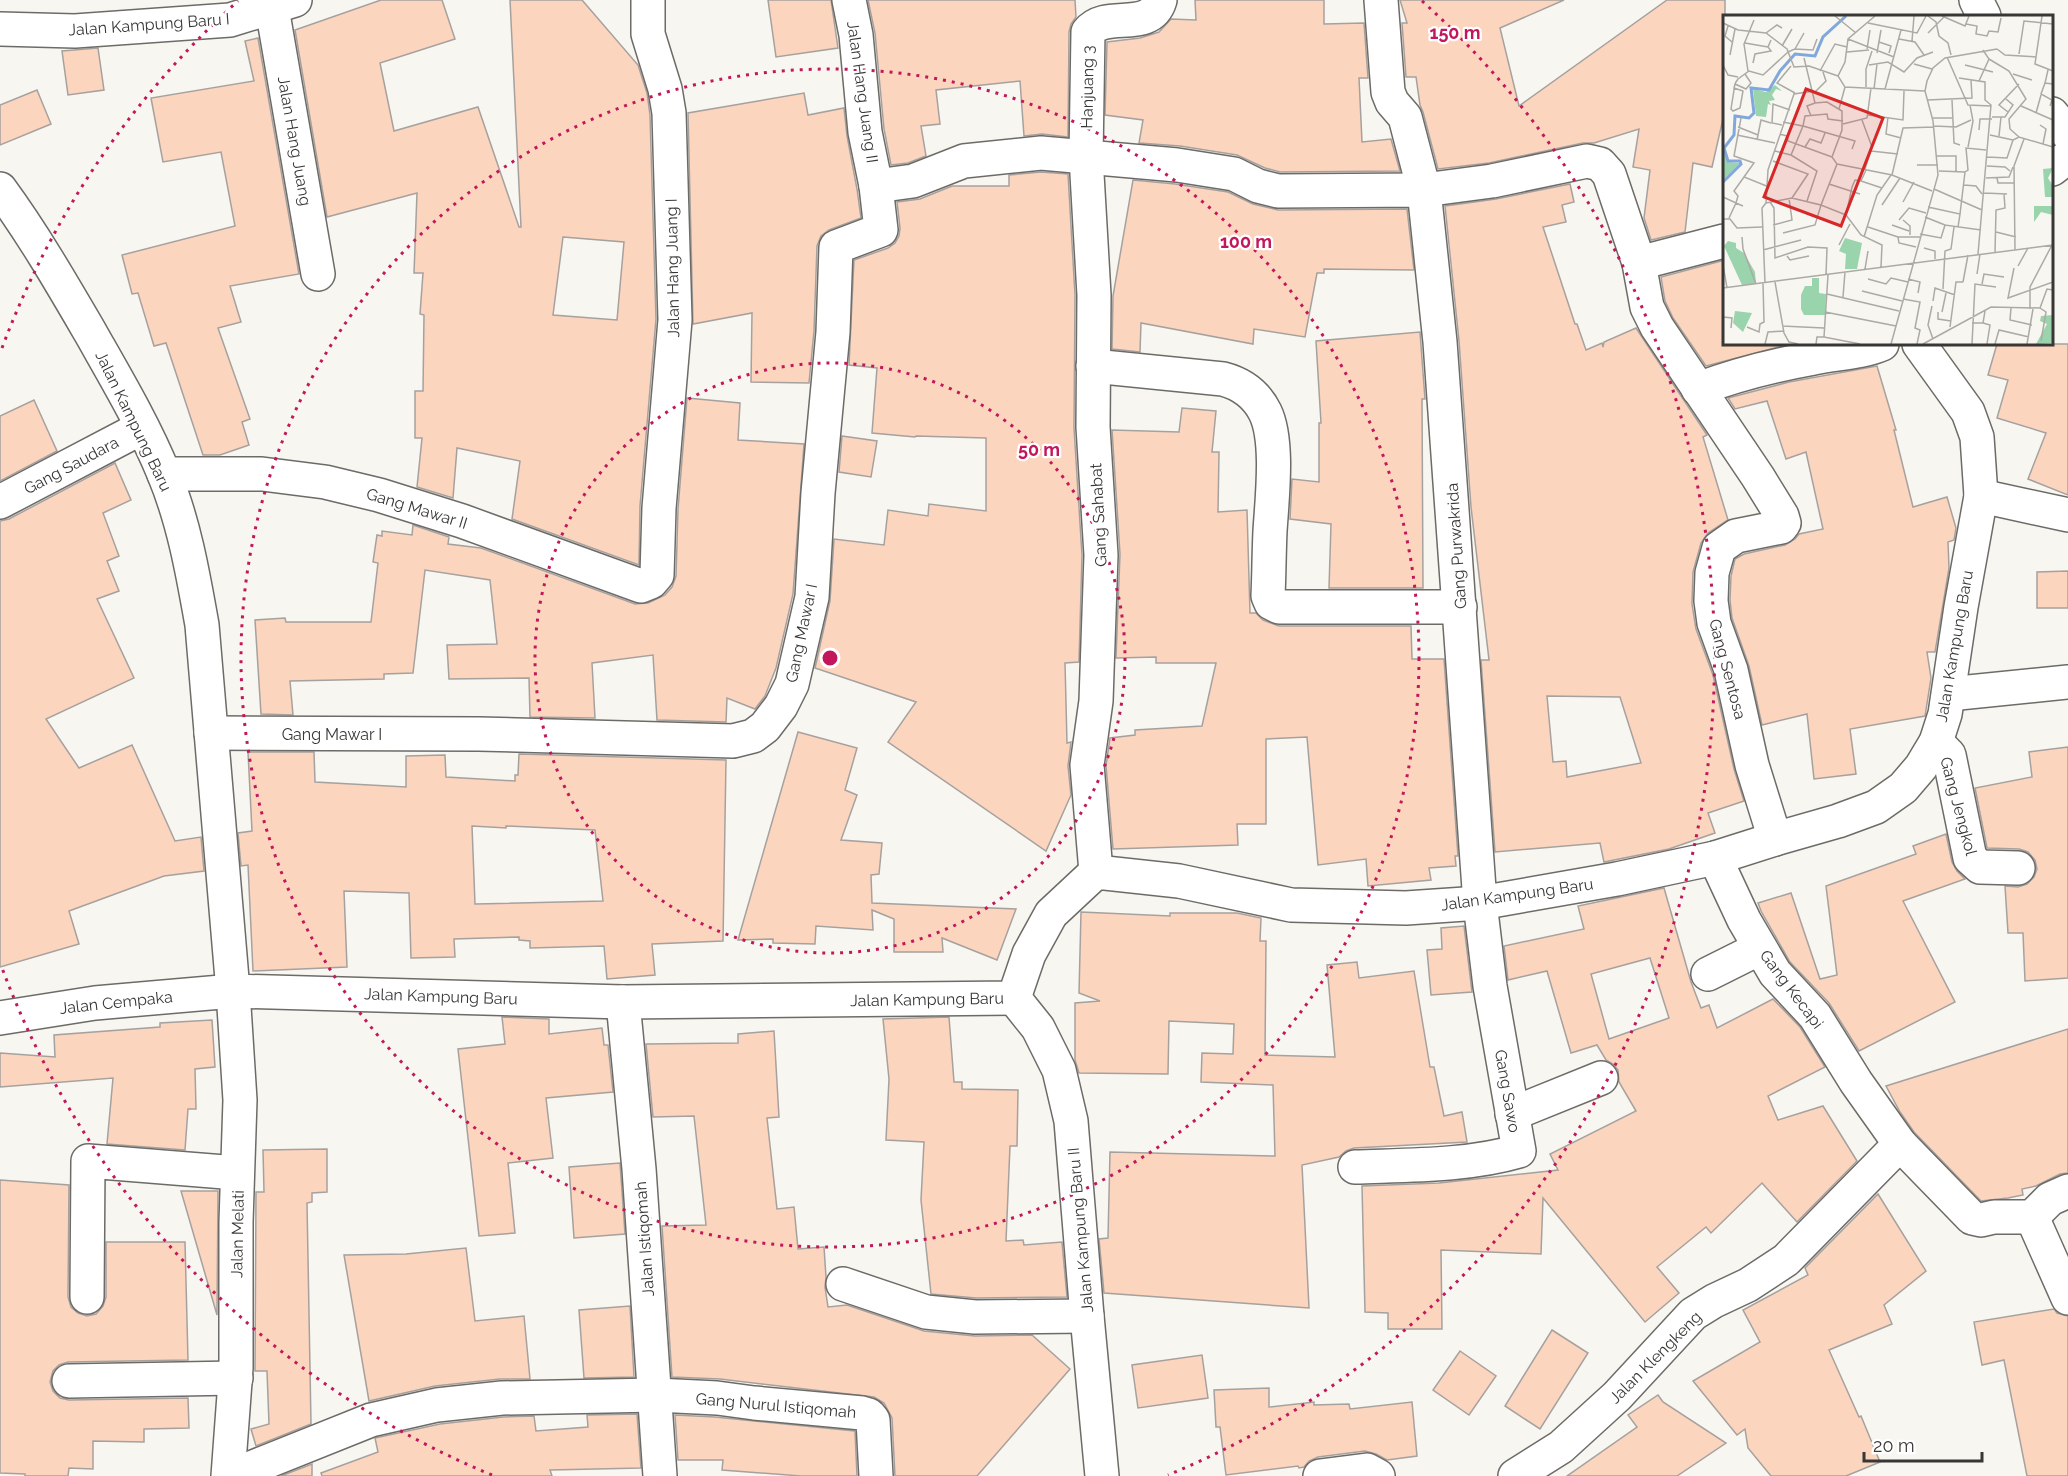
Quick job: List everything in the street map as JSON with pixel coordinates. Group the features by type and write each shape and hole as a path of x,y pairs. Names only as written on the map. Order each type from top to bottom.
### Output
{"street":[{"name":"Jalan Hang Juang I","path":"648,0 648,34 665,89 669,113 675,320 659,508 657,575"},
{"name":"Jalan Hang Juang II","path":"849,0 856,35 865,132 876,186 913,181 964,161 1041,153 1177,165 1234,174 1258,186 1278,191 1424,190"},
{"name":"Hanjuang 3","path":"1086,157 1088,32 1094,25 1104,22 1139,20 1154,12 1160,0"},
{"name":"Gang Purwakrida","path":"1381,0 1388,92 1392,102 1405,117 1424,190 1440,342 1480,903"},
{"path":"1976,0 1984,15"},
{"name":"Jalan Kampung Baru I","path":"0,29 75,31 199,11 230,20 284,4"},
{"name":"Jalan Hang Juang","path":"284,4 318,274"},
{"path":"2053,115 2068,134"},
{"name":"Gang Sahabat","path":"1086,157 1094,295 1093,427 1101,555 1096,701 1087,765 1096,872"},
{"path":"2053,169 2068,157"},
{"name":"Gang Sentosa","path":"1424,190 1492,181 1587,161 1600,164 1609,174 1639,263 1647,307 1657,327 1758,477 1784,523 1781,527 1736,536 1719,548 1712,573 1711,601 1714,623 1731,670 1752,765 1775,839"},
{"path":"2053,170 2068,176"},
{"name":"Gang Mawar I","path":"211,733 479,734 733,741 753,736 765,727 782,706 792,684 812,597 818,493 833,332 836,247 881,230 876,186"},
{"name":"Jalan Kampung Baru","path":"0,189 69,297 113,372 164,474 177,512 192,570 202,625 233,991 623,1002 1014,998 1029,954 1051,914 1096,872 1179,881 1291,905 1406,908 1480,903 1617,879 1715,858 1838,821 1876,807 1903,788 1921,767 1936,742 1949,694 1961,607 1981,496 1977,437 1968,412 1919,345"},
{"path":"1639,263 1723,242"},
{"path":"1698,389 1725,378 1814,358 1870,349 1880,345"},
{"path":"1093,366 1223,379 1237,383 1254,394 1266,414 1271,436 1273,467 1268,596 1271,603 1279,607 1460,607"},
{"name":"Gang Saudara","path":"0,502 141,428"},
{"name":"Gang Mawar II","path":"164,474 262,474 325,482 379,495 462,521 641,586 651,582 657,575"},
{"path":"1981,496 2068,515"},
{"path":"1949,694 2068,682"},
{"name":"Gang Jengkol","path":"1936,742 1949,755 1970,858 1980,867 2018,868"},
{"name":"Gang Kecapi","path":"1715,858 1744,920 1775,973 1815,1016 1856,1082 1900,1144 1971,1218 1981,1220 1994,1217 2032,1217"},
{"name":"Gang Sawo","path":"1355,1167 1433,1163 1503,1155 1519,1150 1490,986 1480,903"},
{"path":"1708,975 1760,948"},
{"name":"Jalan Cempaka","path":"0,1018 95,1003 233,991"},
{"name":"Jalan Melati","path":"233,991 240,1100 237,1173 236,1378 229,1476 370,1420 437,1405 502,1398 656,1395"},
{"name":"Jalan Kampung Baru II","path":"1014,998 1038,1028 1059,1070 1071,1121 1102,1476"},
{"name":"Jalan Istiqomah","path":"623,1002 639,1169 660,1476"},
{"path":"1512,1114 1601,1078"},
{"name":"Jalan Klengkeng","path":"1515,1476 1561,1446 1617,1396 1693,1314 1748,1285 1786,1260 1900,1144"},
{"path":"87,1297 88,1161 237,1173"},
{"path":"2068,1191 2050,1199 2032,1217 2068,1298"},
{"path":"843,1284 926,1312 975,1317 1087,1316"},
{"path":"69,1382 236,1378"},
{"name":"Gang Nurul Istiqomah","path":"656,1395 717,1398 869,1415 873,1420 876,1476"},
{"path":"1320,1476 1366,1470 1378,1476"}],"building":[{"path":"381,0 442,0 455,39 380,63 394,131 478,107 519,227 521,227 510,0 582,0 638,65 647,93 650,115 656,319 640,506 639,565 512,519 520,461 457,448 453,498 417,487 422,438 415,438 415,391 423,391 424,315 420,314 423,273 414,273 417,193 327,217 295,30","holes":["563,237 624,242 617,320 553,315"]},
{"path":"768,0 831,0 838,48 776,57"},
{"path":"868,0 1075,0 1076,17 1069,32 1068,137 1042,134 1024,136 1020,81 936,90 940,124 921,126 926,156 908,163 891,165 884,129 875,33"},
{"path":"1195,0 1324,0 1324,24 1364,23 1368,78 1359,78 1362,142 1391,139 1400,171 1280,172 1237,155 1180,146 1139,143 1143,120 1105,115 1107,42 1140,38 1159,32 1171,19 1196,20"},
{"path":"1400,0 1564,0 1500,28 1519,106 1667,0 1725,0 1723,119 1712,167 1693,163 1685,232 1651,240 1644,218 1650,170 1633,167 1639,129 1594,143 1583,143 1489,163 1438,169 1420,105 1416,77 1406,77 1402,23 1407,23"},
{"path":"258,38 299,274 230,286 241,322 218,328 250,419 242,422 249,445 220,455 203,455 166,343 154,346 138,293 132,294 122,255 235,226 221,152 163,162 151,98 254,81 245,41"},
{"path":"98,48 104,90 68,95 62,51"},
{"path":"37,90 51,124 0,145 0,105"},
{"path":"804,93 808,115 844,108 861,218 829,230 821,236 817,246 814,331 809,383 751,382 752,313 693,324 688,113"},
{"path":"1041,172 1068,174 1075,295 1074,428 1082,555 1079,662 1065,663 1067,743 1071,742 1068,766 1071,795 1046,851 888,742 916,702 815,668 830,601 834,539 884,545 888,510 928,516 929,504 986,511 986,438 915,437 872,433 877,368 849,365 854,260 888,248 895,243 900,228 897,202 920,199 952,186 1009,186 1009,175"},
{"path":"1133,180 1228,192 1253,204 1278,210 1407,209 1414,270 1324,269 1324,273 1317,273 1305,337 1254,329 1253,344 1141,323 1140,352 1112,349 1113,296"},
{"path":"1570,184 1574,202 1562,205 1566,222 1543,227 1575,324 1577,324 1586,350 1602,343 1603,347 1604,342 1636,328 1707,435 1703,437 1728,520 1708,533 1701,543 1693,572 1692,604 1696,629 1713,675 1734,769 1744,801 1708,813 1715,833 1669,849 1604,862 1600,843 1495,852 1481,660 1489,660 1471,507 1459,341 1445,206 1496,199","holes":["1547,696 1620,697 1641,763 1567,777 1566,761 1553,762"]},
{"path":"1723,261 1723,345 1786,345 1706,366 1673,318 1665,301 1661,277"},
{"path":"1420,332 1425,399 1422,399 1423,588 1329,588 1331,524 1290,519 1292,479 1319,482 1319,423 1321,423 1316,341"},
{"path":"2068,344 2068,495 2028,479 2046,433 1997,418 2008,380 1988,375 1997,345"},
{"path":"1877,366 1896,430 1894,430 1913,507 1947,497 1956,528 1954,540 1948,542 1949,568 1935,652 1927,652 1931,678 1925,716 1850,729 1856,774 1814,779 1807,714 1762,725 1749,666 1732,618 1730,600 1731,576 1735,559 1744,554 1785,545 1799,534 1823,529 1806,452 1786,459 1767,401 1735,409 1728,398 1789,382"},
{"path":"687,398 740,403 738,440 804,444 793,594 776,668 765,696 755,709 727,698 726,722 657,720 653,655 592,663 595,718 530,717 529,678 449,679 447,645 497,644 490,580 425,570 413,673 384,674 384,679 290,681 293,715 261,714 255,620 285,618 286,622 371,622 378,563 373,562 377,535 382,536 382,531 412,535 413,525 449,537 448,544 481,548 635,604 648,603 665,595 672,587 676,576 678,509"},
{"path":"34,400 57,451 0,481 0,416"},
{"path":"1182,408 1216,411 1212,452 1219,452 1218,512 1247,510 1250,613 1256,613 1263,620 1279,626 1411,626 1412,659 1444,659 1458,856 1455,856 1456,866 1429,868 1431,880 1368,886 1366,859 1318,865 1307,737 1266,739 1266,824 1237,824 1238,845 1113,849 1106,766 1110,738 1135,735 1135,730 1202,726 1216,663 1156,663 1156,657 1116,658 1120,554 1112,430 1179,432"},
{"path":"842,436 877,441 871,477 839,472"},
{"path":"115,463 131,500 103,513 119,556 107,561 119,591 97,599 134,678 46,719 79,768 132,745 175,841 201,837 204,871 164,876 69,911 79,944 0,967 0,521 9,519"},
{"path":"2068,571 2068,608 2037,608 2037,572"},
{"path":"798,732 857,748 845,790 857,795 841,840 882,843 879,874 871,875 872,903 1016,909 997,960 942,938 943,952 894,952 894,919 872,910 873,930 816,926 815,944 773,943 773,939 738,940"},
{"path":"2068,747 2068,978 2025,981 2023,933 2008,933 2005,886 2018,887 2027,884 2034,877 2037,869 2035,860 2028,852 2019,849 1987,848 1975,788 2032,777 2029,752"},
{"path":"248,752 314,752 315,782 406,787 406,756 445,755 446,777 515,781 515,775 518,775 519,754 726,760 723,941 652,944 655,975 607,979 604,946 530,948 530,941 519,940 519,937 454,939 455,957 411,958 409,893 344,891 347,967 253,971 248,865 241,866 238,833 252,831","holes":["472,826 506,828 506,826 595,830 603,901 475,904"]},
{"path":"1946,834 1952,862 1965,879 1903,901 1955,1002 1859,1051 1829,1003 1790,962 1758,903 1791,893 1820,979 1837,975 1826,886 1916,854 1913,846"},
{"path":"1664,888 1691,982 1701,1008 1709,1005 1717,1028 1773,999 1800,1027 1825,1067 1768,1096 1778,1120 1823,1106 1857,1161 1797,1222 1762,1183 1711,1233 1706,1227 1657,1267 1679,1293 1645,1322 1543,1198 1541,1254 1441,1250 1442,1329 1388,1329 1388,1313 1365,1312 1362,1186 1439,1183 1558,1170 1550,1154 1636,1111 1619,1082 1618,1070 1606,1060 1597,1045 1571,1053 1547,971 1508,980 1504,946 1584,929 1578,906","holes":["1650,958 1669,1018 1609,1039 1591,974"]},
{"path":"1081,912 1170,916 1170,913 1237,913 1261,918 1260,941 1266,941 1265,1055 1335,1057 1327,965 1357,962 1359,978 1414,971 1430,1067 1434,1067 1444,1116 1462,1112 1467,1142 1354,1148 1339,1157 1302,1165 1309,1308 1104,1293 1099,1239 1108,1238 1110,1152 1275,1156 1273,1085 1201,1082 1202,1053 1233,1054 1234,1024 1169,1021 1168,1074 1079,1073 1075,1060 1075,1003 1100,1001 1079,993"},
{"path":"1464,926 1472,992 1431,995 1427,950 1442,949 1441,928"},
{"path":"502,1017 549,1019 549,1034 602,1028 604,1045 608,1045 613,1092 546,1098 553,1158 508,1163 515,1233 479,1236 458,1049 505,1044"},
{"path":"949,1017 954,1082 962,1082 962,1089 1018,1090 1017,1146 1010,1146 1006,1241 1023,1240 1024,1245 1062,1242 1067,1297 976,1298 931,1294 921,1200 924,1142 886,1140 889,1079 883,1019"},
{"path":"212,1020 215,1067 195,1069 196,1109 188,1109 185,1150 107,1144 113,1078 0,1087 0,1053 55,1057 54,1035 160,1027 160,1023"},
{"path":"2068,1029 2068,1173 2022,1189 2023,1195 1981,1201 1914,1132 1886,1086"},
{"path":"774,1031 779,1117 767,1118 777,1209 794,1207 798,1249 824,1247 828,1307 847,1305 924,1331 975,1336 1032,1335 1070,1369 977,1476 895,1476 892,1418 884,1403 874,1397 720,1379 672,1377 662,1226 706,1225 694,1116 653,1117 646,1044 738,1043 738,1034"},
{"path":"327,1149 327,1192 312,1193 312,1202 307,1203 311,1424 256,1446 251,1429 269,1424 267,1371 255,1371 256,1192 264,1192 263,1150"},
{"path":"620,1163 625,1234 574,1238 569,1167"},
{"path":"0,1180 69,1185 68,1297 71,1307 78,1313 87,1316 96,1314 103,1306 106,1297 106,1242 185,1242 188,1360 68,1362 59,1365 53,1371 50,1382 53,1391 60,1398 69,1400 188,1398 189,1428 144,1429 144,1442 93,1441 93,1469 69,1468 68,1476 25,1476 25,1474 0,1473"},
{"path":"181,1191 218,1191 217,1315"},
{"path":"1878,1194 1926,1271 1884,1305 1892,1324 1829,1350 1880,1462 1846,1476 1771,1476 1748,1448 1745,1429 1737,1435 1693,1381 1760,1342 1743,1310 1808,1275 1805,1268"},
{"path":"466,1248 475,1321 524,1316 530,1379 500,1379 435,1386 369,1401 344,1255 406,1254"},
{"path":"630,1306 634,1377 584,1378 579,1310"},
{"path":"2054,1309 2057,1313 2068,1316 2068,1476 2027,1476 2004,1360 1982,1365 1974,1322"},
{"path":"1552,1330 1588,1353 1540,1429 1505,1406"},
{"path":"1460,1351 1496,1376 1469,1415 1433,1390"},
{"path":"1202,1355 1208,1398 1138,1408 1132,1365"},
{"path":"1269,1388 1269,1407 1314,1402 1314,1405 1349,1404 1350,1409 1412,1402 1417,1456 1387,1460 1365,1451 1318,1457 1299,1468 1298,1466 1226,1475 1220,1427 1216,1427 1214,1390"},
{"path":"1658,1395 1663,1402 1726,1443 1677,1476 1567,1476 1637,1427 1628,1415"},
{"path":"637,1414 641,1468 550,1470 552,1476 322,1476 321,1473 378,1452 375,1438 440,1424 534,1416 536,1431 588,1427 587,1415"},
{"path":"675,1415 855,1431 857,1476 801,1476 722,1470 723,1460 678,1460"},
{"path":"312,1464 312,1476 281,1476"}]}
